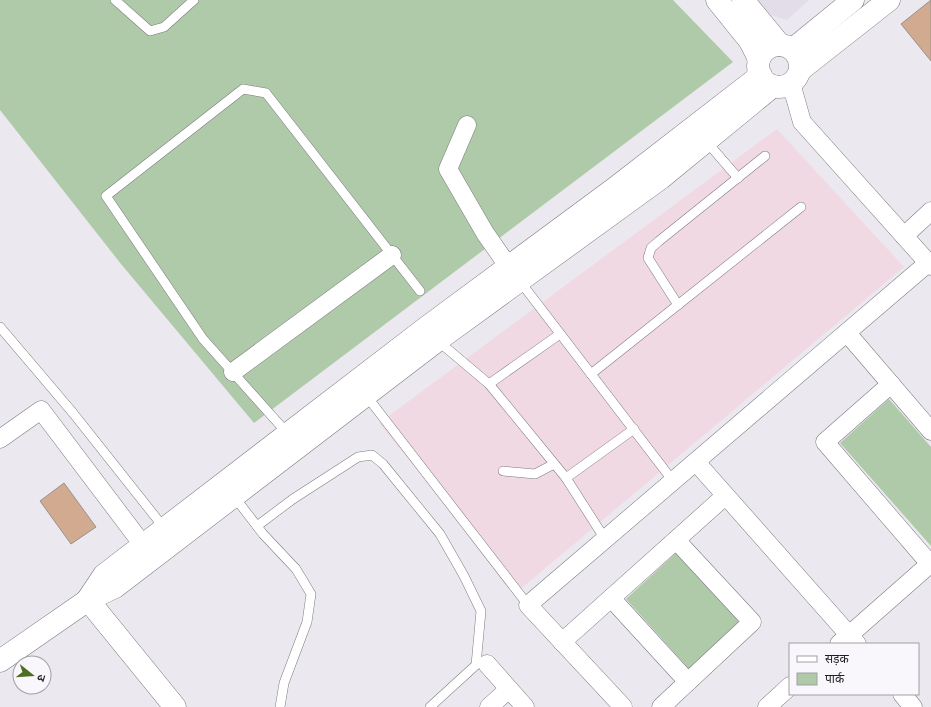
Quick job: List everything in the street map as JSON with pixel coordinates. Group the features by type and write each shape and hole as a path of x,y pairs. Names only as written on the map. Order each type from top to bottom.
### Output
{"street":[{"path":"717,0 777,75"},
{"path":"620,196 661,178 706,141 798,55 787,47 743,0"},
{"path":"623,707 528,605 847,333 930,265 802,122 763,52 771,46 787,47 853,0"},
{"path":"88,600 104,575 143,545 165,529 228,489 433,334 620,196 777,75 889,0"},
{"path":"467,125 448,169 481,227 514,274"},
{"path":"904,236 931,211"},
{"path":"233,372 392,255"},
{"path":"847,333 931,431"},
{"path":"696,462 848,641 931,564 825,442 891,384"},
{"path":"0,661 88,600 115,587 228,489 288,434 362,388"},
{"path":"0,439 41,410 143,545"},
{"path":"562,642 725,496"},
{"path":"661,707 752,622 676,540"},
{"path":"611,598 688,682"},
{"path":"88,600 174,707"},
{"path":"487,664 525,707"},
{"path":"766,707 789,687"},
{"path":"489,707 509,689"},
{"path":"903,695 913,707"}],"lane":[{"path":"115,0 150,31 164,27 194,0"},
{"path":"288,434 203,339 106,196 243,89 266,93 420,291"},
{"path":"706,141 738,178"},
{"path":"678,305 648,258 652,248 659,240 765,156"},
{"path":"591,374 801,207"},
{"path":"514,274 673,481"},
{"path":"0,327 73,413 165,529"},
{"path":"433,334 489,384 566,478 605,539"},
{"path":"489,384 560,334"},
{"path":"362,388 528,605"},
{"path":"566,478 634,429"},
{"path":"257,526 293,499 358,457 372,455 383,464 440,534 464,576 481,611 476,665 430,707"},
{"path":"503,471 535,474 554,464"},
{"path":"228,489 257,526 296,569 311,594 307,622 284,683 280,707"}],"shaded area":[{"path":"756,0 809,0 787,20 771,15"},
{"path":"777,129 904,267 517,592 379,423"}],"green space":[{"path":"0,0 673,0 733,62 254,423 121,264 0,110"},
{"path":"889,399 931,447 931,546 840,443"},
{"path":"677,552 741,623 690,670 626,599"}],"building":[{"path":"931,0 931,61 901,24"},
{"path":"64,483 96,527 71,544 40,501"}]}
